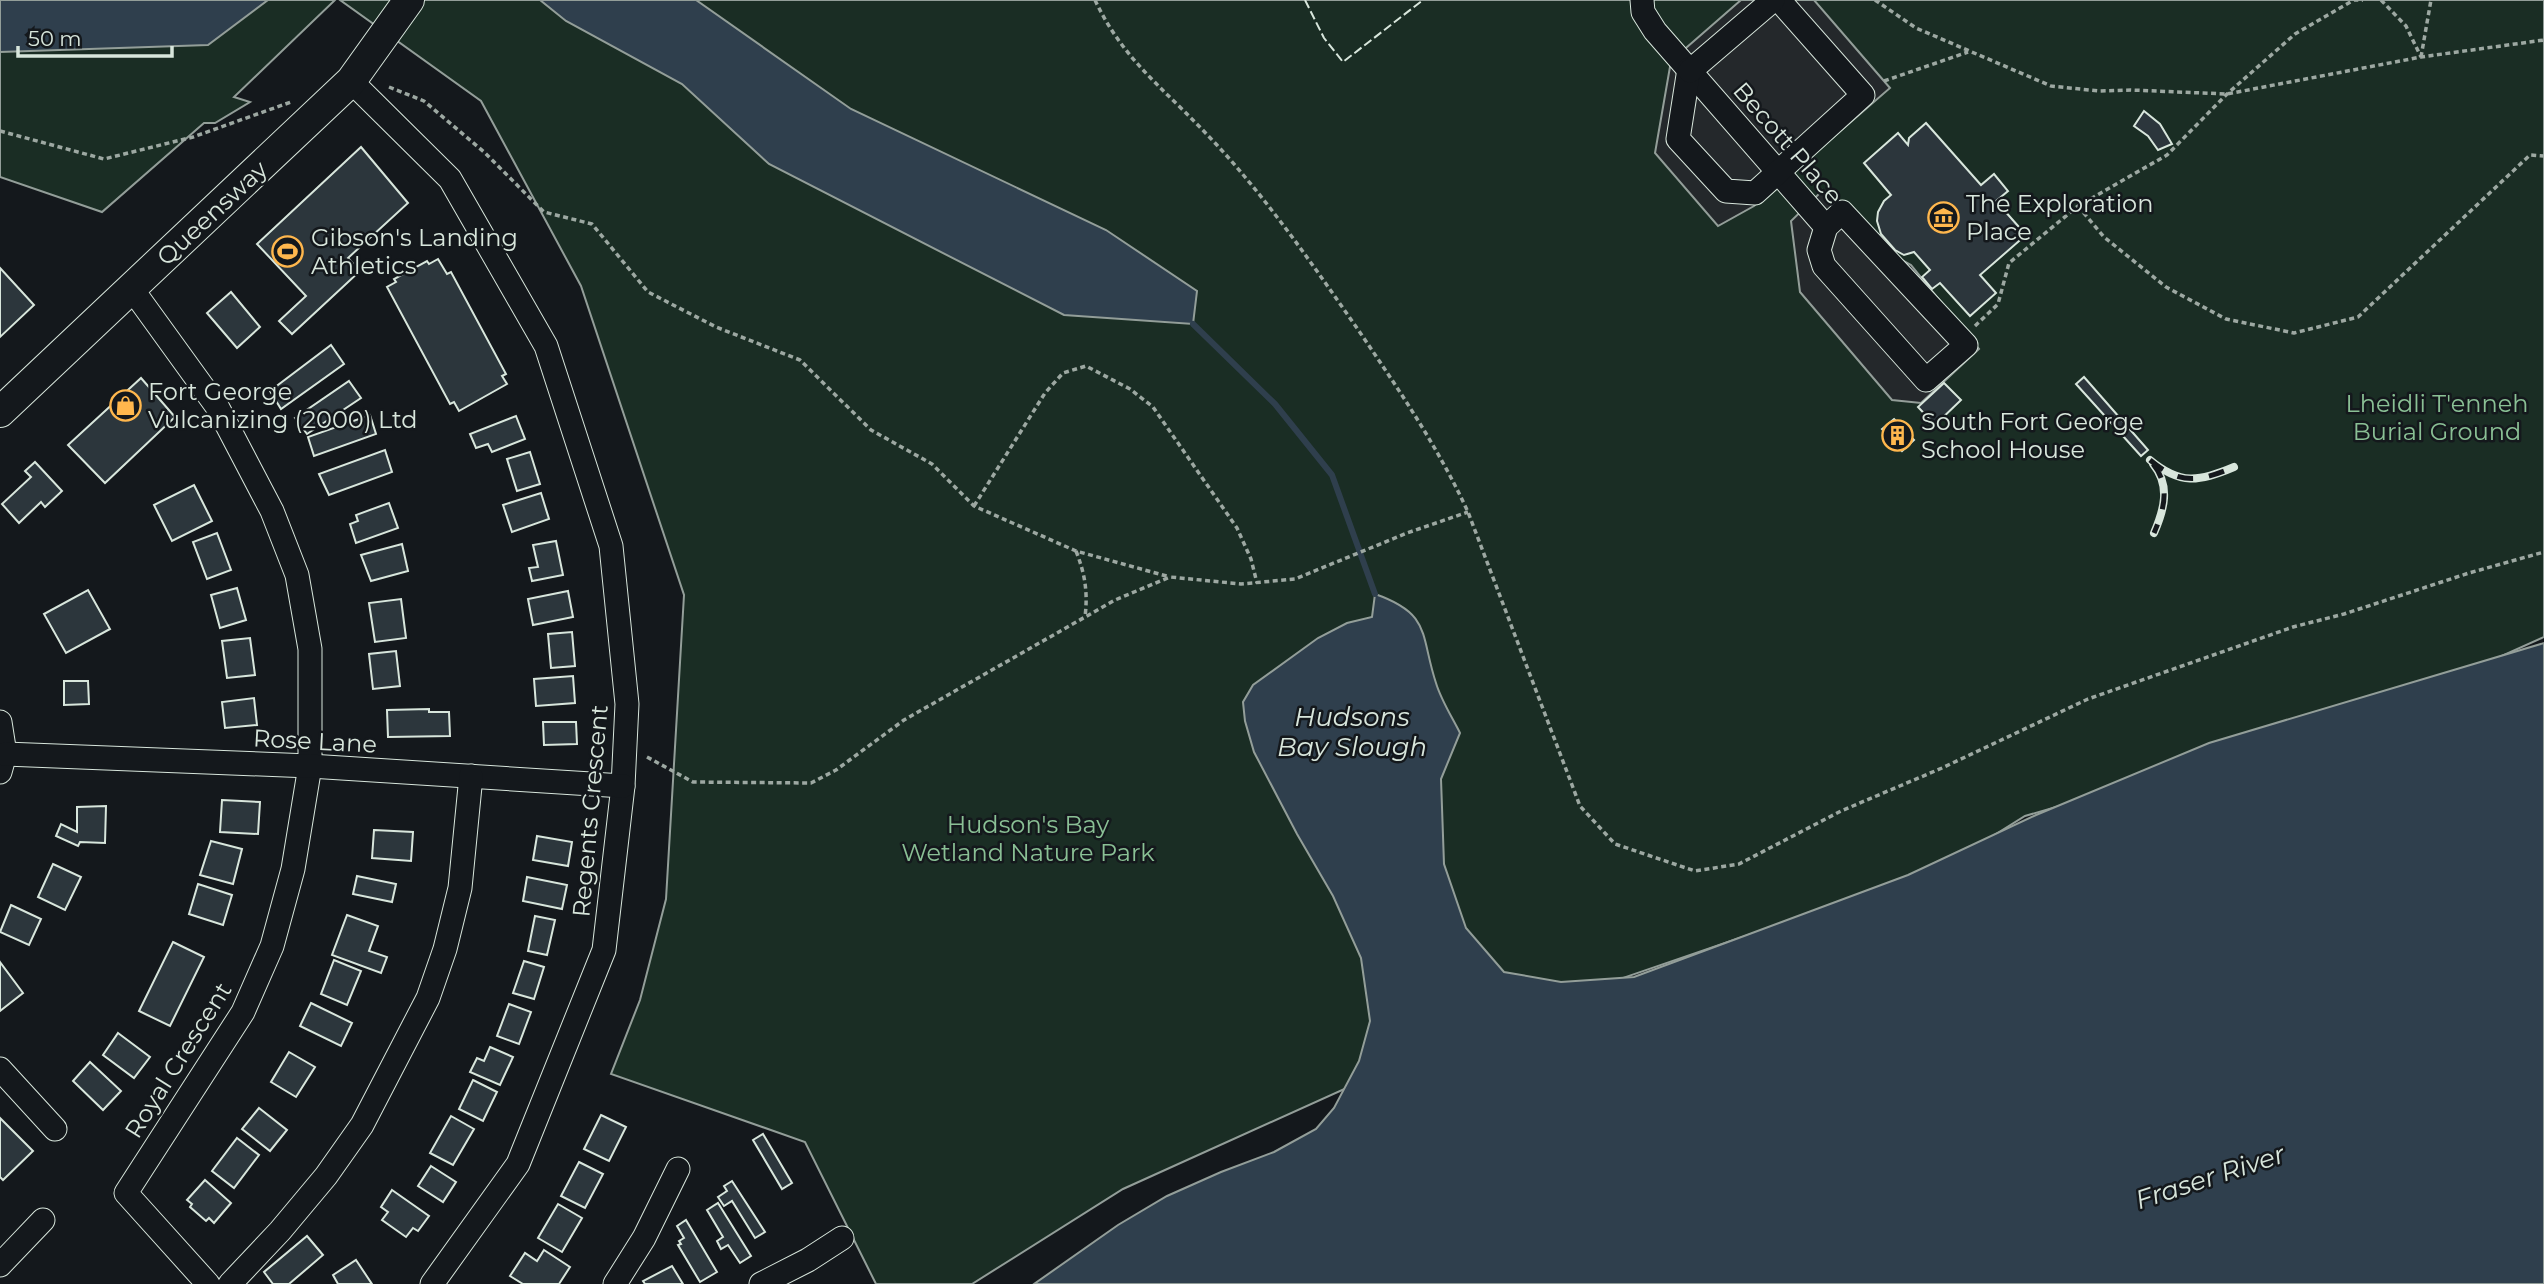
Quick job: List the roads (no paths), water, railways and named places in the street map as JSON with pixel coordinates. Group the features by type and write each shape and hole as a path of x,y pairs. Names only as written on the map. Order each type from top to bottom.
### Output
{"main road":[{"name":"Queensway","path":"0,412 351,81 409,0"}],"street":[{"name":"Becott Place","path":"1642,0 1643,12 1656,31 1826,227"},
{"path":"1773,0 1690,70 1678,139 1726,191 1755,193 1863,95 1779,0"},
{"name":"Regents Crescent","path":"351,81 450,179 546,346 611,547 627,704 623,786 604,950 518,1164 432,1284"},
{"name":"Becott Place","path":"1842,212 1968,337 1926,380 1824,266 1819,250 1826,227 1842,212"},
{"name":"Royal Crescent","path":"132,289 218,408 272,511 297,575 310,649 310,766 293,869 272,946 243,1012 126,1193 208,1284"},
{"path":"0,722 2,763"},
{"name":"Rose Lane","path":"2,763 310,766 623,786"},
{"path":"230,1284 280,1231 326,1176 362,1125 428,998 445,949 460,888 471,776"},
{"path":"0,1069 55,1129"},
{"path":"615,1284 645,1238 678,1169"},
{"path":"0,1265 43,1220"},
{"path":"761,1284 808,1260 842,1238"}],"water":[{"path":"0,0 268,0 208,45 0,52"},
{"path":"540,0 696,0 851,109 1106,230 1197,291 1193,324 1064,315 769,164 682,84 566,21"},
{"name":"Fraser River","path":"1375,594 1393,602 1415,618 1425,639 1438,689 1460,733 1441,779 1444,864 1466,928 1504,972 1561,982 1634,977 1908,875 2036,815 2209,743 2544,643 2544,1284 1034,1284 1118,1225 1167,1196 1274,1152 1316,1129 1334,1108 1359,1061 1370,1021 1361,958 1333,896 1254,752 1245,721 1243,702 1253,685 1318,638 1347,623 1372,617"}],"waterway":[{"name":"Hudsons Bay Slough","path":"1193,324 1275,404 1332,475 1375,594"}],"railway":[{"path":"2150,460 2171,474 2190,478 2210,476 2234,467"},
{"path":"2153,464 2159,472 2164,489 2161,516 2154,533"}],"place":[{"name":"The Exploration Place","path":"1943,217"},
{"name":"Gibson's Landing Athletics","path":"288,251"},
{"name":"Fort George Vulcanizing (2000) Ltd","path":"125,405"},
{"name":"South Fort George School House","path":"1898,435"}],"park label":[{"name":"Lheidli T'enneh Burial Ground","path":"2437,417"},
{"name":"Hudson's Bay Wetland Nature Park","path":"1028,838"}]}
